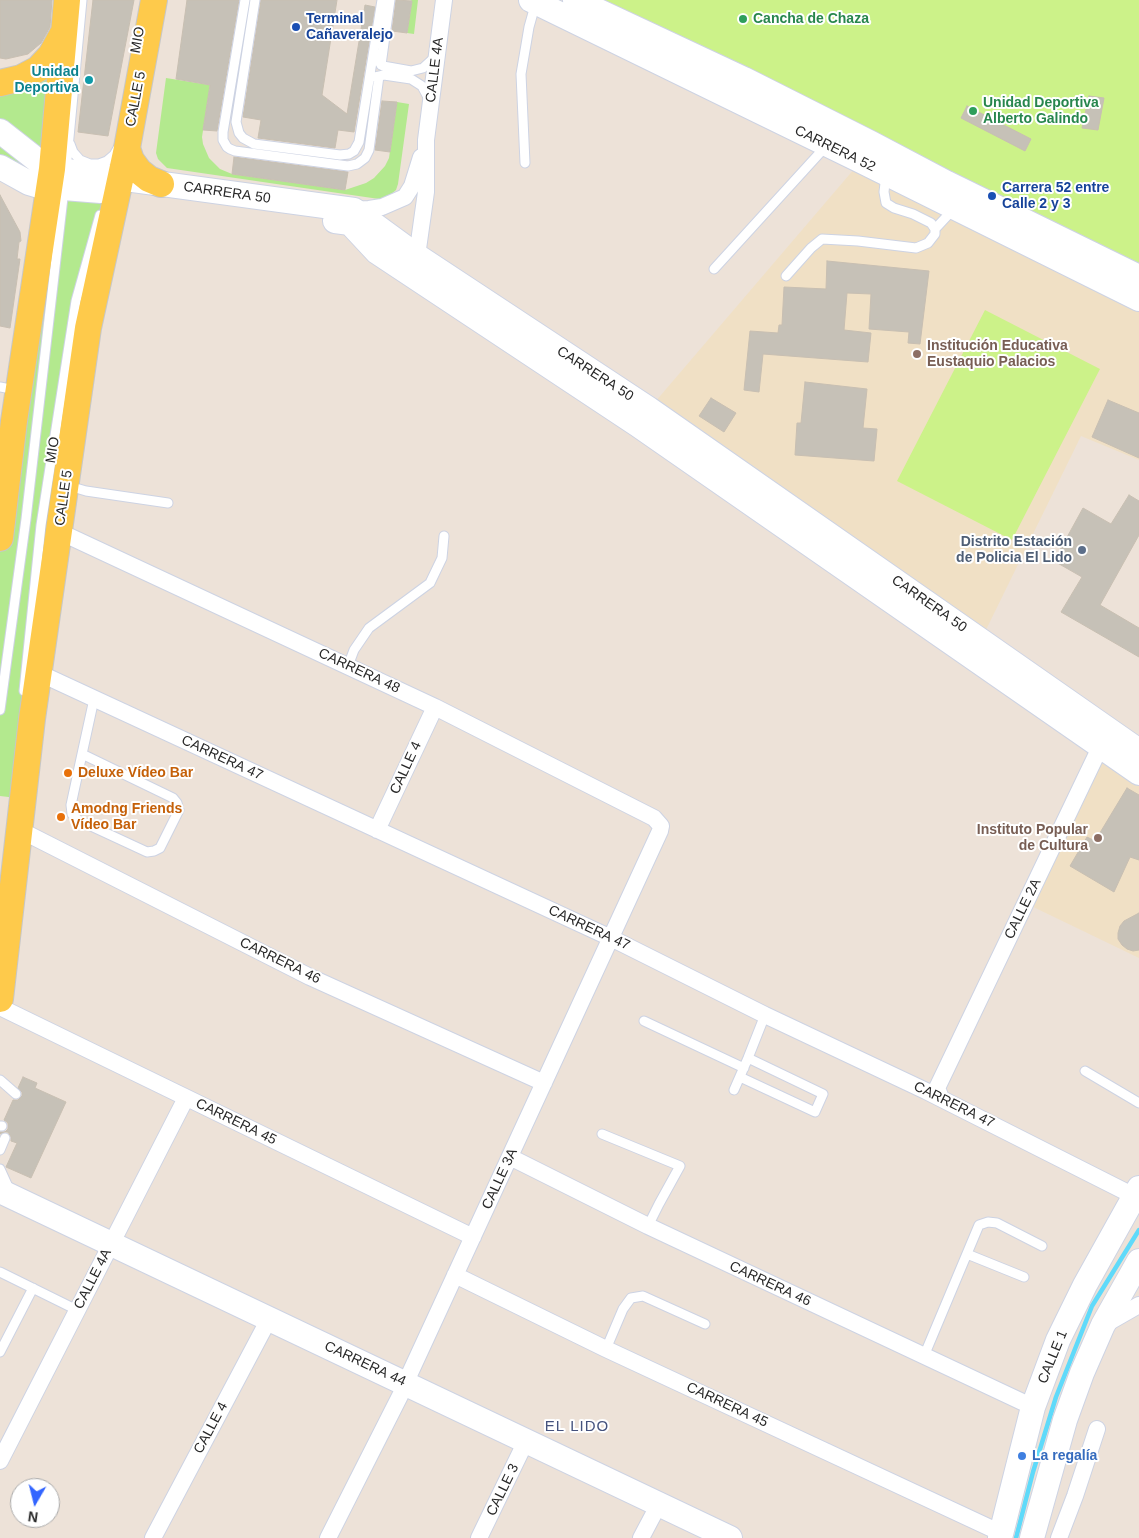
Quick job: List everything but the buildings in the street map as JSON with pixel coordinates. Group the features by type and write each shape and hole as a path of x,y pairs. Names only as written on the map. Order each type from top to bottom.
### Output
{"main road":[{"name":"CALLE 5","path":"0,999 39,673 88,328 110,191 122,148 154,0"},
{"path":"0,83 27,76 47,60 59,43 72,6"},
{"path":"0,538 9,389 58,179 72,6"},
{"path":"122,148 139,171 149,179 161,184"}],"street":[{"name":"CALLE 4A","path":"417,256 426,192 426,140 444,0"},
{"name":"CARRERA 52","path":"533,1 574,7 744,79 947,183 1139,277"},
{"name":"CARRERA 52","path":"574,7 828,145 1139,299"},
{"name":"CARRERA 50","path":"0,131 58,179"},
{"name":"CALLE 4A","path":"354,210 369,210 382,207 405,196 412,186 426,140"},
{"name":"CARRERA 50","path":"0,167 29,183 58,179 110,191 350,223 376,252 638,425 1104,738 1139,751"},
{"name":"CARRERA 50","path":"110,191 161,184 354,210 417,256 649,409 1104,738 1139,774"},
{"name":"CARRERA 48","path":"60,532 435,706 654,818"},
{"name":"CARRERA 47","path":"39,673 611,938 765,1015 935,1092 1137,1192"},
{"name":"CALLE 4","path":"377,830 435,706"},
{"name":"CALLE 2A","path":"935,1092 1104,738"},
{"name":"CALLE 3A","path":"328,1538 406,1384 660,831 660,826 654,818"},
{"name":"CARRERA 46","path":"20,830 310,977 544,1083"},
{"name":"CARRERA 45","path":"0,1007 473,1237"},
{"name":"CALLE 4A","path":"0,1461 186,1098"},
{"name":"CARRERA 46","path":"510,1156 648,1226 1032,1407"},
{"name":"CALLE 1","path":"1000,1535 1032,1407 1058,1340 1084,1286 1137,1192"},
{"name":"CARRERA 44","path":"6,1194 730,1538"},
{"path":"1032,1538 1065,1420 1082,1373 1103,1325 1139,1261"},
{"name":"CARRERA 45","path":"455,1275 606,1350 1000,1535"},
{"path":"1103,1325 1139,1305"},
{"name":"CALLE 4","path":"154,1538 269,1319"},
{"path":"1059,1538 1097,1429"},
{"name":"CALLE 3","path":"479,1538 526,1441"},
{"path":"641,1538 659,1504"}],"lane":[{"name":"MIO","path":"122,148 145,0"},
{"path":"245,0 223,132 223,140 227,147 235,151 348,166 357,164 365,158 369,150 379,76"},
{"path":"255,0 236,122 239,133 249,142 257,144 334,154 349,154 354,151 359,142 382,0"},
{"path":"381,65 390,0"},
{"path":"525,163 522,74 533,1"},
{"name":"MIO","path":"0,710 27,509 58,179 70,142 72,6"},
{"path":"374,51 381,65 411,71 429,64 437,55"},
{"path":"369,82 384,75 411,79 426,91 431,104"},
{"path":"70,142 73,152 80,160 90,164 99,164 107,161 122,148"},
{"path":"714,269 828,145"},
{"path":"888,174 884,192 886,203 931,223 935,229"},
{"name":"MIO","path":"23,700 41,525 76,301 110,191"},
{"path":"786,276 811,248 822,239 916,248 928,243 935,234 935,229 948,215 952,206"},
{"path":"66,486 86,491 168,503"},
{"path":"348,666 354,650 369,628 430,583 442,558 444,536"},
{"path":"82,754 173,798 179,810 160,848 154,852 147,852 78,820 72,814 71,805 82,754 94,699"},
{"path":"4,884 17,798 21,729"},
{"path":"734,1090 765,1015"},
{"path":"644,1021 815,1112 824,1094 748,1058"},
{"path":"1085,1071 1139,1103"},
{"path":"0,1080 16,1094"},
{"path":"602,1134 680,1166 658,1204 648,1226"},
{"path":"0,1150 5,1138"},
{"path":"0,1169 6,1194"},
{"path":"924,1356 979,1225 988,1222 997,1223 1042,1246"},
{"path":"967,1254 1024,1278"},
{"path":"0,1272 77,1310"},
{"path":"0,1352 33,1288"},
{"path":"606,1350 623,1309 631,1298 644,1296 705,1324"}],"shaded area":[{"name":"Institución Educativa Eustaquio Palacios","path":"861,161 1139,299 1139,460 1081,436 981,640 649,409"},
{"name":"Instituto Popular de Cultura","path":"1101,747 1139,773 1139,958 1025,903"}],"green space":[{"path":"410,0 418,0 414,34 407,33 412,1"},
{"name":"Unidad Deportiva Alberto Galindo","path":"575,0 1139,0 1139,277"},
{"path":"47,60 49,187 0,167 0,83"},
{"path":"166,78 210,85 202,137 209,158 220,169 232,174 345,190 366,183 374,178 385,166 389,158 397,102 409,104 396,190 387,198 379,199 167,168 158,159 156,153"},
{"path":"64,188 106,191 17,798 0,796 0,538 30,310 56,261"},
{"path":"985,310 1100,369 1012,540 897,481"}],"waterway":[{"path":"1016,1538 1033,1472 1056,1397 1092,1306 1139,1230"}],"place":[{"name":"Cancha de Chaza","path":"743,19"},
{"name":"Terminal Cañaveralejo","path":"296,27"},
{"name":"Unidad Deportiva","path":"89,80"},
{"name":"Unidad Deportiva Alberto Galindo","path":"973,111"},
{"name":"Carrera 52 entre Calle 2 y 3","path":"992,196"},
{"name":"Institución Educativa Eustaquio Palacios","path":"917,354"},
{"name":"Distrito Estación de Policia El Lido","path":"1082,550"},
{"name":"Deluxe Vídeo Bar","path":"68,773"},
{"name":"Amodng Friends Vídeo Bar","path":"61,817"},
{"name":"Instituto Popular de Cultura","path":"1098,838"},
{"name":"La regalía","path":"1022,1456"}],"district":[{"name":"EL LIDO","path":"577,1427"}]}
